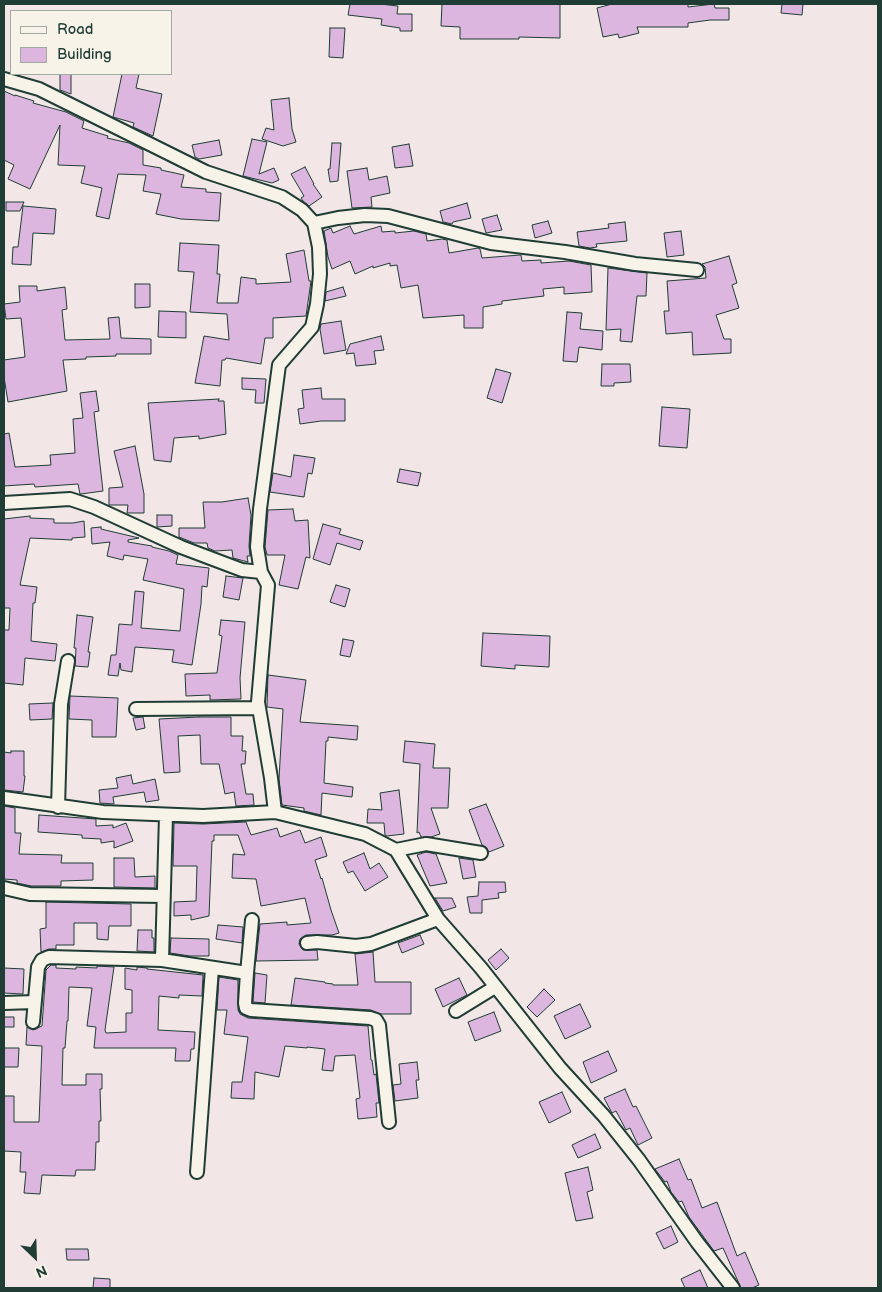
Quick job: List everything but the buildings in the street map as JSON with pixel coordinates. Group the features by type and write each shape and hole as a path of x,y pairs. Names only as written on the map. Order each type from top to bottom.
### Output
{"street":[{"path":"4,78 39,89 206,172 282,198 302,210 314,223 319,247 320,274 317,304 312,327 279,365 260,509 257,547 261,572 268,585 258,702 275,812"},
{"path":"314,223 356,216 388,216 492,243 566,252 636,264 697,270"},
{"path":"4,503 70,499 94,507 181,547 242,570 261,572"},
{"path":"58,807 61,704 68,661"},
{"path":"136,709 259,708"},
{"path":"4,798 103,812 203,816 275,812 365,834 396,850 438,919 560,1068 604,1116 639,1160 697,1242 733,1288"},
{"path":"162,960 166,815"},
{"path":"396,850 426,844 481,853"},
{"path":"4,888 30,894 163,896"},
{"path":"307,943 317,942 356,946 371,944 438,919"},
{"path":"252,920 246,1008 251,1010 370,1018 376,1020 380,1025 389,1122"},
{"path":"33,1022 38,967 42,960 48,957 162,960 247,973"},
{"path":"197,1172 212,968"},
{"path":"456,1011 495,987"},
{"path":"4,1003 34,1002"}]}
